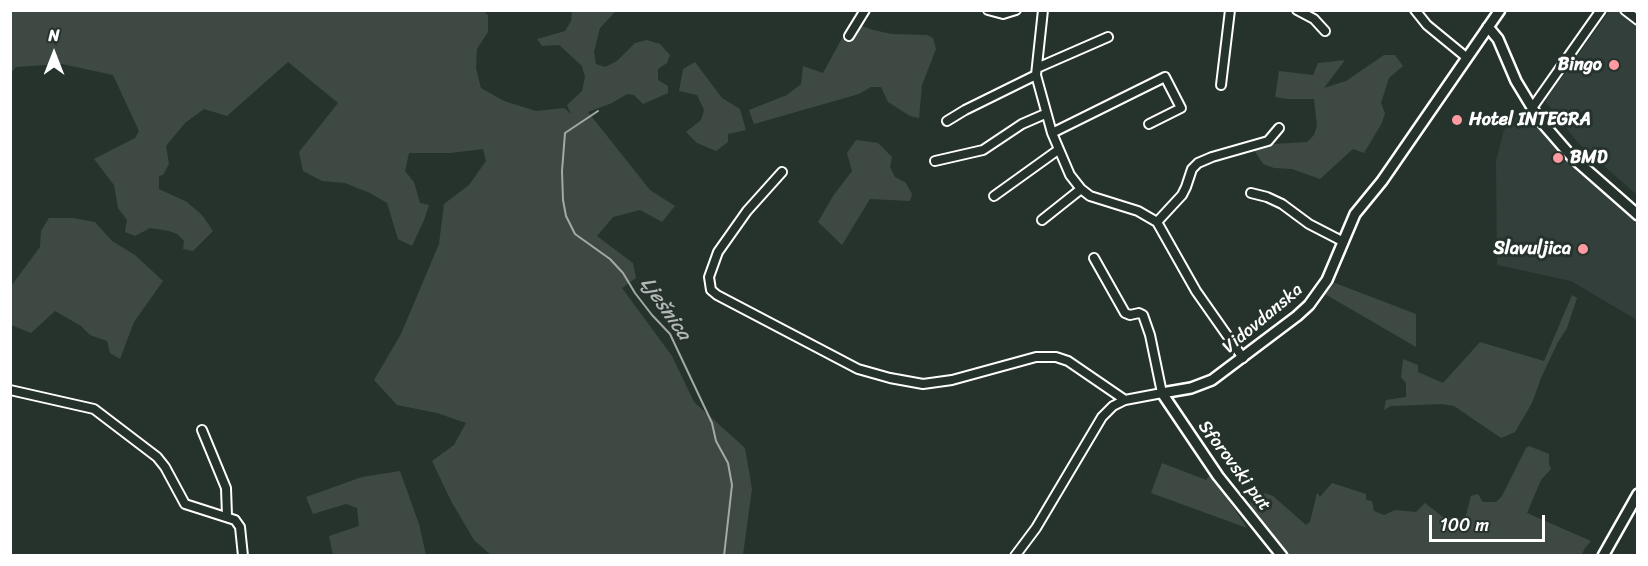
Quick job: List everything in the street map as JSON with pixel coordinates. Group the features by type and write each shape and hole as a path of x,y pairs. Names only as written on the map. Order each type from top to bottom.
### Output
{"street":[{"path":"849,36 865,10"},
{"path":"988,10 1003,14 1016,10"},
{"path":"1043,10 1037,72 1045,114 1058,150 1071,175 1081,189 1100,200 1138,211 1157,222 1196,291 1243,358"},
{"path":"1221,84 1230,10"},
{"path":"1297,10 1314,19 1325,31"},
{"path":"1415,10 1427,25 1466,57"},
{"name":"Vidovdanska","path":"1015,555 1039,523 1097,423 1113,406 1125,400 1200,386 1225,372 1309,305 1327,280 1351,220 1360,206 1382,182 1500,10"},
{"path":"1532,108 1601,10"},
{"path":"1625,10 1638,20"},
{"path":"1488,27 1498,39 1510,68 1532,108 1550,132 1572,157 1638,215"},
{"path":"947,121 964,110 1108,37"},
{"path":"1052,133 1165,77 1181,108 1149,124"},
{"path":"935,161 983,150 1022,124 1045,114"},
{"path":"1157,222 1182,195 1194,166 1212,157 1269,141 1280,128"},
{"path":"994,196 1058,150"},
{"path":"782,172 747,211 718,252 709,277 711,290 717,295 858,369 890,378 923,384 952,380 1036,357 1056,357 1068,361 1125,400"},
{"path":"1042,220 1081,189"},
{"path":"1251,193 1282,204 1309,224 1342,241"},
{"path":"1094,258 1125,313 1143,315 1150,335 1162,393"},
{"path":"10,390 94,409 157,457 185,504 235,520 240,526 243,555"},
{"name":"Sforovski put","path":"1162,393 1218,476 1282,555"},
{"path":"201,430 226,488 227,516"},
{"path":"1603,555 1638,494"}],"shaded area":[{"path":"11,10 484,11 488,15 488,32 477,49 476,68 481,88 504,101 536,111 564,108 571,114 567,105 582,91 585,77 582,66 559,45 542,46 537,39 565,31 571,21 572,11 616,11 600,28 594,52 596,64 605,67 617,61 635,43 647,40 660,44 670,55 667,63 658,69 658,80 668,86 668,93 643,104 634,95 627,94 612,103 588,112 650,190 675,206 662,222 640,210 613,217 597,236 633,263 636,278 622,288 672,356 694,402 745,448 752,489 743,555 491,555 474,540 451,501 432,461 454,445 466,423 437,413 397,405 374,380 401,334 439,244 444,204 469,185 486,161 483,149 450,153 409,153 405,171 414,182 420,203 429,205 412,246 398,239 387,203 345,183 322,181 303,171 299,152 338,103 288,62 227,116 204,109 185,123 166,146 169,164 163,175 159,176 159,189 187,202 202,215 213,231 193,251 183,249 184,241 177,234 169,231 150,228 135,236 125,232 127,220 118,208 114,185 94,159 135,138 139,131 113,75 62,64 16,67 11,73"},
{"path":"1610,10 1617,11 1637,26 1637,195 1578,143 1545,101"},
{"path":"853,23 892,34 927,35 933,38 936,49 922,85 919,118 910,116 888,102 881,87 871,87 859,94 754,124 749,110 787,95 801,84 803,66 823,73"},
{"path":"1384,55 1395,55 1403,66 1389,78 1381,103 1385,113 1382,123 1364,153 1353,149 1320,179 1292,169 1274,168 1263,164 1254,150 1274,144 1307,142 1314,135 1317,126 1314,99 1275,97 1279,71 1313,75 1318,63 1345,60 1324,88 1346,81"},
{"path":"695,62 722,98 740,109 746,130 728,134 728,142 716,151 697,143 686,132 701,120 704,110 697,95 679,91 683,69"},
{"path":"1525,107 1566,159 1637,221 1637,320 1571,281 1497,265 1496,161 1504,130"},
{"path":"856,140 878,143 892,157 890,167 895,177 906,183 912,194 910,201 870,199 842,245 818,222 833,196 852,171 847,153"},
{"path":"49,218 73,218 95,222 112,241 135,255 163,281 134,322 120,359 110,353 107,341 90,335 81,326 55,311 31,333 11,325 11,286 40,247 41,231"},
{"path":"1335,283 1416,314 1416,347 1325,294"},
{"path":"1572,295 1577,298 1567,328 1541,378 1532,403 1515,432 1501,438 1454,406 1442,404 1391,406 1384,410 1386,400 1406,397 1406,383 1401,377 1403,359 1418,365 1418,372 1443,383 1480,342 1544,361"},
{"path":"1529,446 1549,454 1551,469 1541,480 1527,513 1591,541 1581,556 1286,555 1250,507 1251,497 1265,493 1273,496 1306,525 1310,522 1317,493 1320,497 1332,483 1366,494 1366,500 1372,501 1374,511 1384,515 1395,510 1416,512 1425,503 1443,517 1465,519 1471,496 1478,494 1483,502 1496,502 1502,496"},
{"path":"1162,463 1206,480 1211,474 1247,528 1151,493"},
{"path":"400,471 419,524 426,555 333,555 329,536 359,526 357,508 346,504 313,514 306,497 362,477"}],"waterway":[{"name":"Lješnica","path":"598,111 565,133 562,171 566,216 575,234 610,259 623,273 652,315 670,334 712,423 716,441 728,463 732,485 724,556"}],"place":[{"name":"Bingo","path":"1614,65"},
{"name":"Hotel INTEGRA","path":"1457,120"},
{"name":"BMD","path":"1558,158"},
{"name":"Slavuljica","path":"1583,249"}]}
